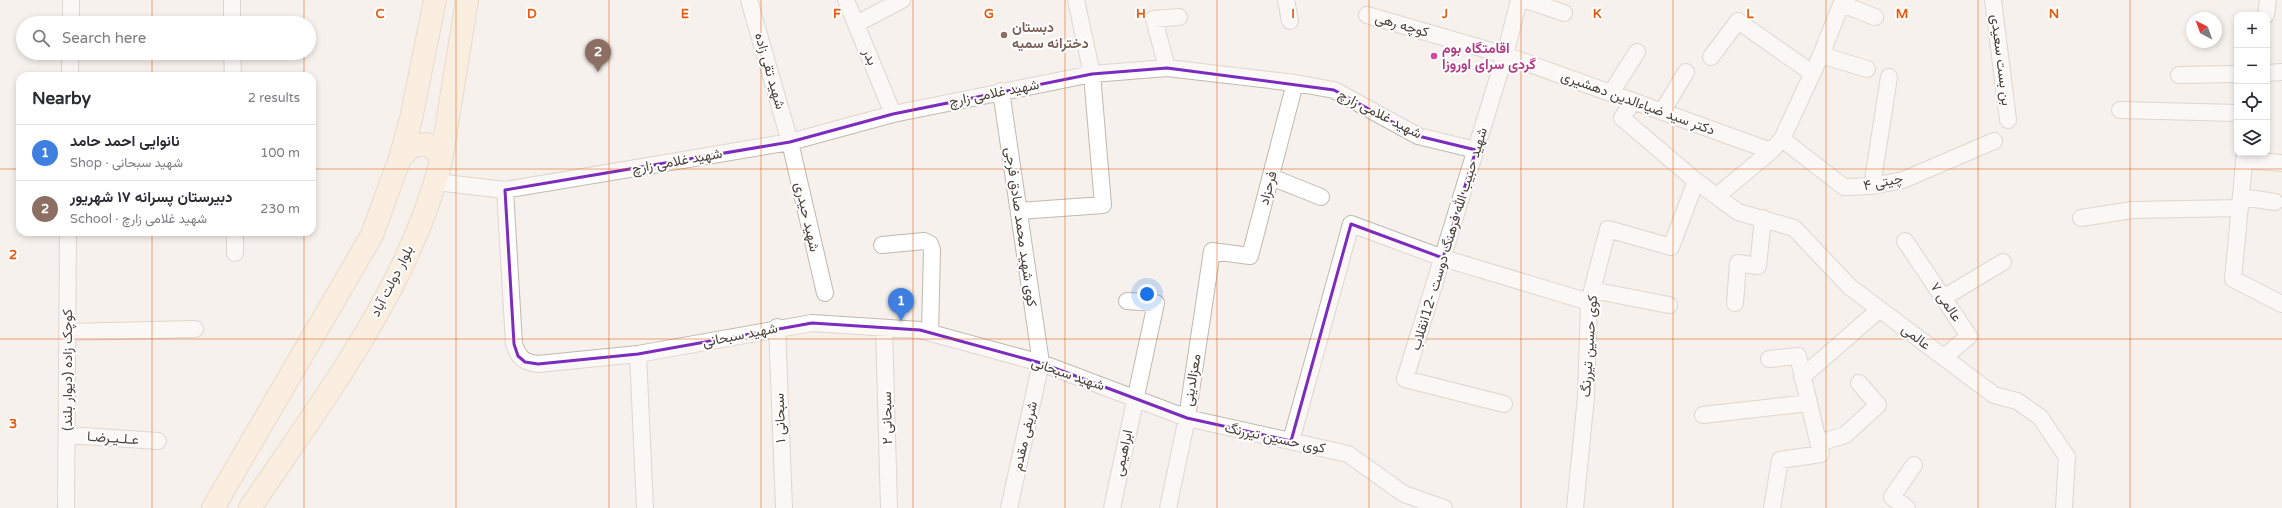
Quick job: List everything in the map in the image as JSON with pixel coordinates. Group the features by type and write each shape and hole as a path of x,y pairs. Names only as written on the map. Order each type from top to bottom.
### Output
{"main road":[{"path":"213,508 372,234 400,158 411,119 435,0"},
{"name":"بلوار دولت آباد","path":"250,508 349,361 405,262 436,182 441,161 467,0"},
{"path":"400,158 412,146 427,144 438,152 441,161"}],"street":[{"path":"71,0 71,16"},
{"path":"232,0 232,16"},
{"name":"شهید تقی زاده","path":"749,0 790,142"},
{"name":"بدر","path":"846,0 893,114"},
{"path":"856,24 902,0"},
{"path":"1019,211 1103,205 1092,74 1076,0"},
{"path":"1286,0 1290,21"},
{"name":"شهید حبیب الله فرهنگ دوست -12انقلاب","path":"1504,404 1405,379 1505,55 1519,0"},
{"path":"1526,0 1564,13"},
{"name":"بن بست سعیدی","path":"1993,0 2008,120"},
{"path":"2266,12 2268,0"},
{"path":"1632,101 1622,118 1717,196 1771,151 1782,139 1812,73 1822,55 1842,2 1875,17"},
{"name":"کوچه رهی","path":"1367,15 1505,55"},
{"path":"1167,68 1154,19 1180,17"},
{"path":"1711,57 1738,21 1812,73"},
{"path":"1611,93 1637,52"},
{"name":"دکتر سید ضیاءالدین دهشیری","path":"1505,55 1771,151"},
{"path":"1822,55 1866,69"},
{"path":"70,60 70,72"},
{"path":"232,60 233,72"},
{"name":"شهید غلامی زارچ","path":"504,190 790,142 893,114 1001,91 1092,74 1167,68 1295,83 1334,90 1418,136 1476,150"},
{"path":"1662,112 1686,72"},
{"path":"2270,73 2282,72"},
{"path":"2179,75 2234,74"},
{"path":"1872,186 1889,77"},
{"name":"فرحزاد","path":"1212,252 1250,256 1295,83"},
{"name":"کوی شهید محمد صادق فرجی","path":"1001,91 1041,363"},
{"path":"2120,110 2234,112"},
{"name":"چیتی ۴","path":"1782,139 1844,187 1872,186 1903,180 1994,141"},
{"name":"شهید حیدری","path":"790,142 824,293"},
{"path":"2282,163 2245,156 2233,279 2282,304"},
{"path":"1271,177 1321,197"},
{"name":"کوی حسین تیررنگ","path":"1574,508 1586,397 1591,296 1608,229 1671,247 1696,180"},
{"path":"436,182 504,190"},
{"name":"شهید سبحانی","path":"504,190 514,344 518,356 525,362 538,364 638,354 777,327 812,323 920,330 1041,363 1187,418"},
{"name":"عالمی","path":"1717,196 1738,212 1794,228 1850,287 1994,395 2017,402 2040,417 2067,457 2064,508"},
{"path":"2081,218 2132,210 2240,202 2275,202"},
{"path":"1735,303 1738,263 1758,266 1763,218"},
{"path":"1291,441 1351,224 1443,258 1591,296 1669,305"},
{"name":"کوچک زاده (دیوار بلند)","path":"66,508 68,435 68,236"},
{"path":"235,236 235,253"},
{"path":"882,245 924,241 930,244 932,250 930,333"},
{"name":"عالمی ۷","path":"1905,242 1969,336 1944,357"},
{"name":"معزالدینی","path":"1168,508 1187,418 1212,252"},
{"path":"1943,298 2003,262"},
{"name":"ابراهیمی","path":"1112,508 1134,397 1156,303 1127,300"},
{"path":"1802,377 1880,309"},
{"name":"سبحانی ۱","path":"777,327 784,508"},
{"name":"سبحانی ۲","path":"884,328 889,508"},
{"path":"67,332 195,329"},
{"path":"638,354 645,508"},
{"path":"1769,359 1798,356 1821,454 1780,460 1772,508"},
{"name":"شریفی مقدم","path":"1009,508 1041,363"},
{"path":"1819,444 1845,436 1878,405 1859,383"},
{"path":"1703,415 1809,403"},
{"name":"کوی حسین تیررنگ","path":"1187,418 1348,454 1404,494 1444,508"},
{"name":"عـلـیـرضـا","path":"68,435 158,441"},
{"path":"1908,508 1892,497 1914,465"}],"highlighted area":[{"path":"1167,68 1334,90 1418,136 1476,150 1443,258 1351,224 1291,441 1187,418 1041,363 920,330 812,323 638,354 538,364 525,362 518,356 514,344 505,190 790,142 893,114 1092,74"}],"place":[{"name":"دبستان دخترانه سمیه","path":"1004,35"},
{"name":"اقامتگاه بوم گردی سرای اوروزا","path":"1434,56"},
{"name":"دبیرستان پسرانه ۱۷ شهریور","path":"598,72"},
{"name":"نانوایی احمد حامد","path":"901,321"}]}
